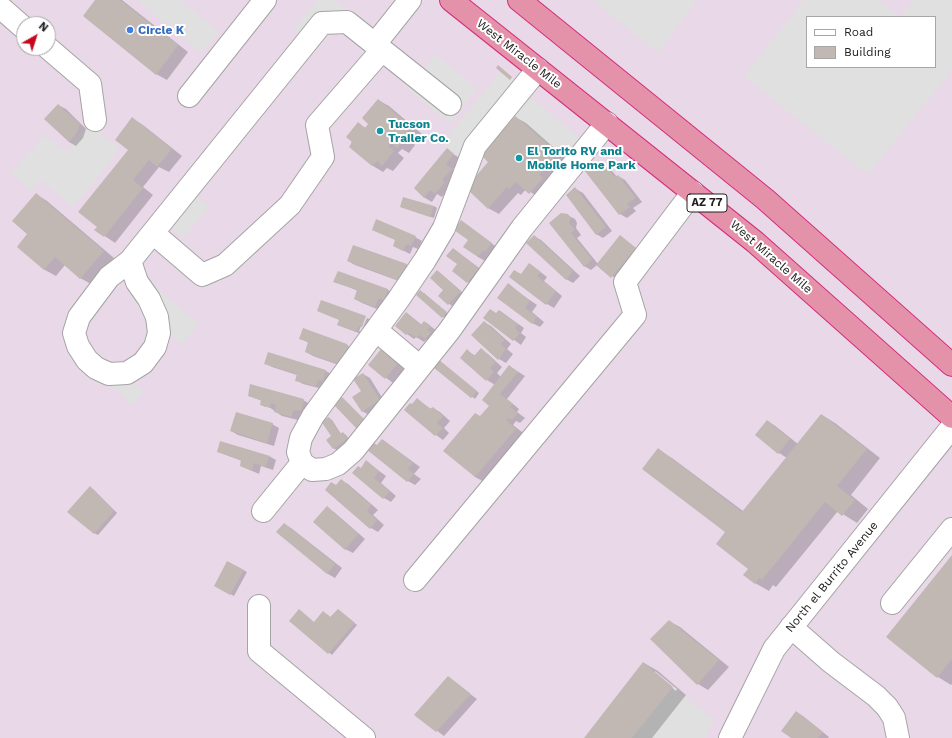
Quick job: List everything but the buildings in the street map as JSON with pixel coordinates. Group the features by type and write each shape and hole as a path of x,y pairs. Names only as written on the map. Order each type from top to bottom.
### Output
{"highway":[{"name":"West Miracle Mile","path":"451,0 607,123 774,258 952,417"},
{"path":"519,0 765,199 952,364"}],"street":[{"path":"189,96 265,0"},
{"path":"153,233 202,275 224,265 290,205 323,157 317,125 378,47 410,0"},
{"path":"0,7 16,21"},
{"path":"130,261 137,282 149,299 157,317 159,333 155,347 143,363 127,373 109,374 96,368 86,360 78,346 74,333 79,317 109,277 130,261 322,23 347,22 450,104"},
{"path":"56,55 90,84 95,120"},
{"path":"538,69 475,146 444,228 425,260 376,330 312,416 300,438 298,452 302,463 312,470 326,469 338,464 353,451 453,325 522,228 607,123"},
{"path":"415,580 635,315 625,282 693,192"},
{"path":"376,330 420,367"},
{"name":"North el Burrito Avenue","path":"730,738 774,649 952,426"},
{"path":"263,511 302,463"},
{"path":"892,603 952,529"},
{"path":"259,606 258,651 364,738"},
{"path":"791,627 831,662 876,696 887,707 894,718 898,738"}],"shaded area":[{"path":"0,0 952,0 952,738 0,738"},
{"path":"137,0 180,0 219,32 201,53"},
{"path":"317,0 335,0 346,9 317,46 294,29"},
{"path":"593,0 697,0 658,53"},
{"path":"804,0 879,0 899,16 806,16 806,68 936,68 936,16 901,16 913,0 952,0 952,70 868,175 744,76"},
{"path":"435,54 477,88 450,123 407,89"},
{"path":"500,72 589,146 573,166 506,108 461,158 442,143"},
{"path":"89,123 120,149 73,208 40,179 31,192 11,173 45,135 66,152"},
{"path":"188,190 209,207 183,238 162,222"},
{"path":"148,281 199,324 182,345 132,301"},
{"path":"107,361 144,392 133,405 96,373"},
{"path":"673,687 713,719 706,738 632,738"}],"place":[{"name":"Circle K","path":"130,30"},
{"name":"Tucson Trailer Co.","path":"380,131"},
{"name":"El Torito RV and Mobile Home Park","path":"519,158"}]}
